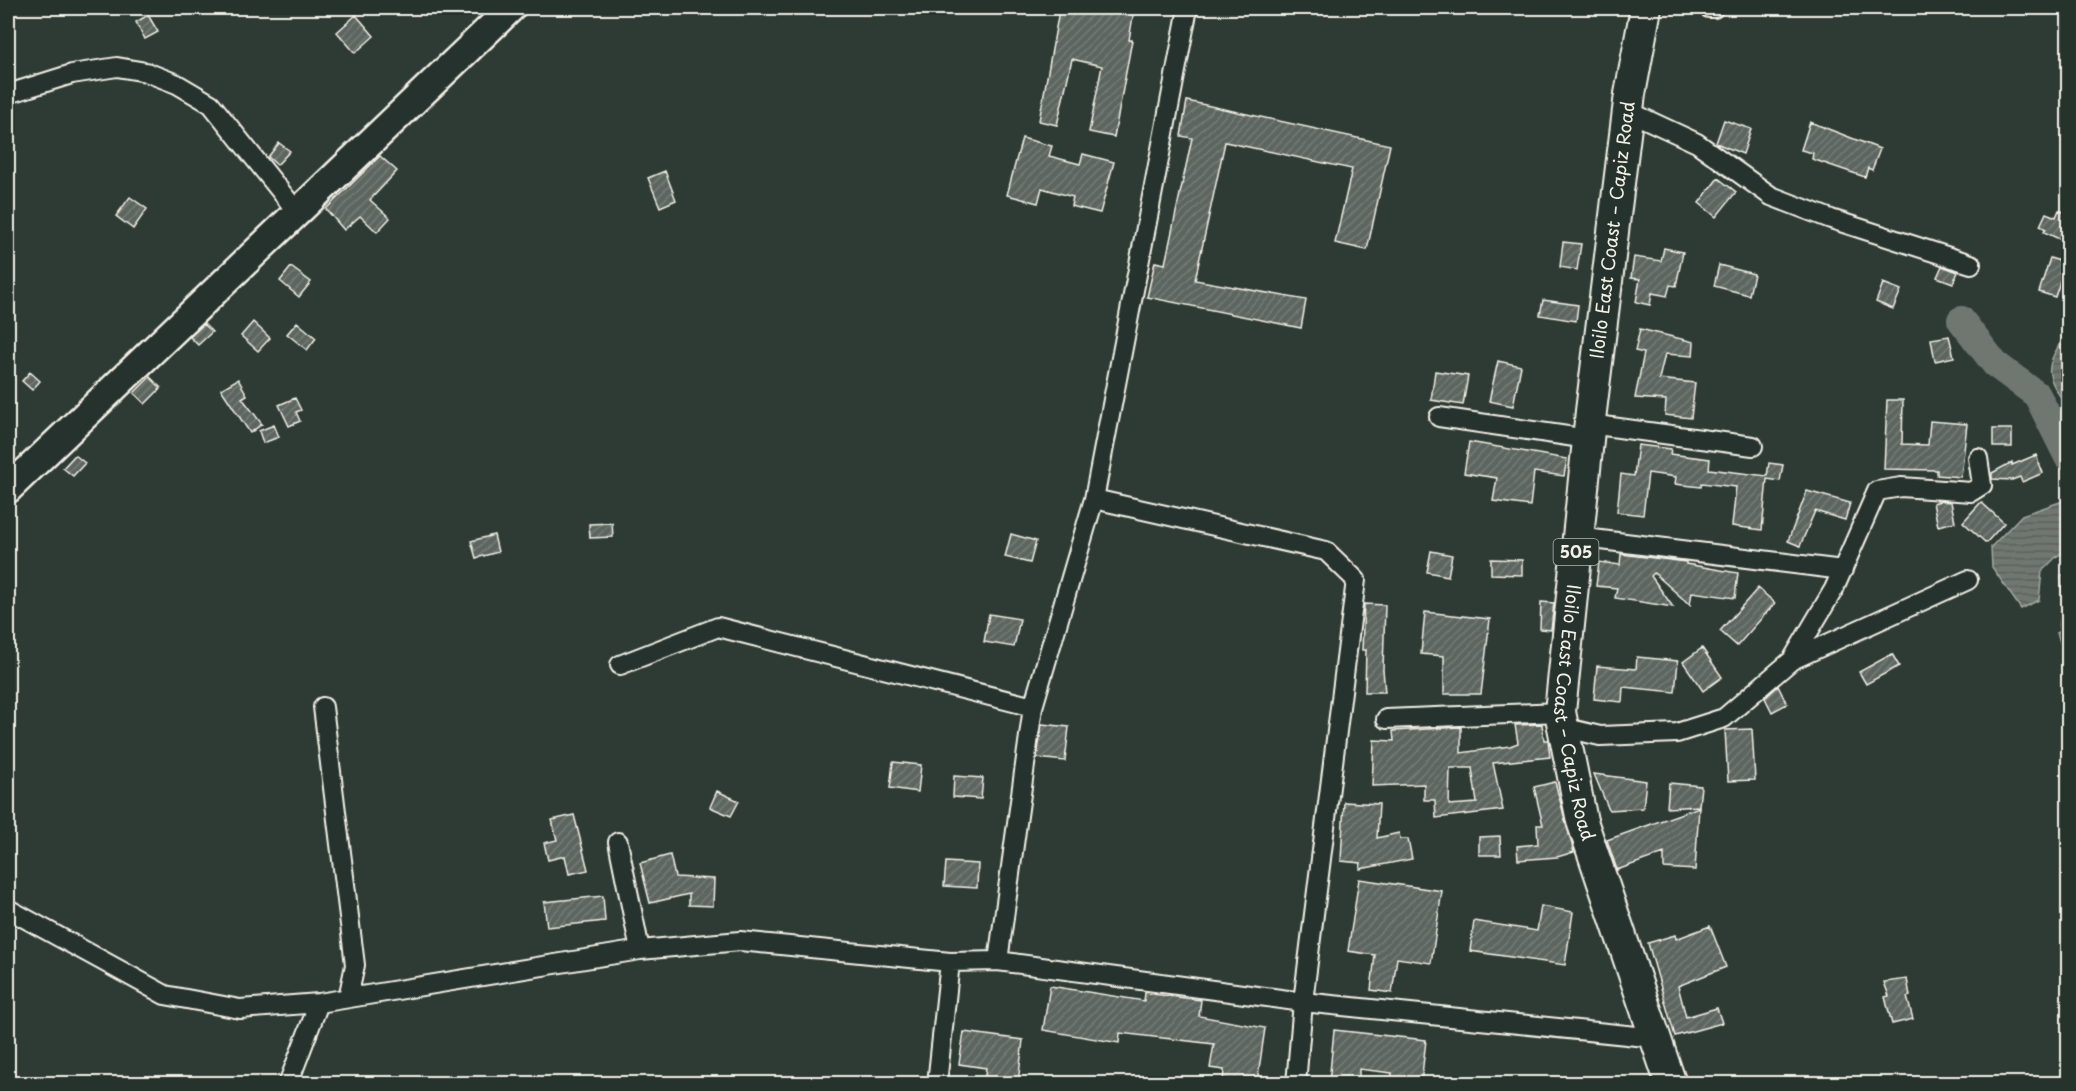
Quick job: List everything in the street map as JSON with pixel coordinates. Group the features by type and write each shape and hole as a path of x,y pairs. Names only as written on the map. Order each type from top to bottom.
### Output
{"main road":[{"path":"8,489 511,8"},
{"name":"Iloilo East Coast – Capiz Road","path":"1646,8 1628,111 1589,431 1561,719 1582,821 1671,1083"}],"street":[{"path":"998,960 1033,707 1094,499 1188,8"},
{"path":"1709,8 1714,8"},
{"path":"8,94 72,74 117,67 146,72 177,84 211,104 298,213"},
{"path":"1628,111 1697,143 1771,196 1831,219 1971,264"},
{"path":"1439,417 1753,446"},
{"path":"1792,660 1843,570 1877,491 1901,487 1971,492 1982,485 1978,458"},
{"path":"1094,499 1326,551 1356,580 1303,1002 1296,1083"},
{"path":"1577,537 1843,570"},
{"path":"1386,719 1561,719 1600,736 1677,733 1724,718 1792,660 1968,580"},
{"path":"620,665 718,627 1033,707"},
{"path":"323,707 356,965 348,998"},
{"path":"618,842 640,951"},
{"path":"8,909 165,995 240,1009 319,1003 640,951 740,941 950,962 998,960 1303,1002 1656,1038"},
{"path":"936,1083 950,962"},
{"path":"288,1083 319,1003"}],"shaded area":[{"path":"2068,329 2068,400 2065,403 2052,382 2050,366"},
{"path":"2066,500 2068,550 2057,556 2042,571 2039,600 2021,609 1992,567 1991,547 2022,515"},
{"path":"2068,574 2068,624 2059,628 2063,602 2061,575"},
{"path":"2068,628 2068,666 2057,633"}],"building":[{"path":"1073,8 1134,10 1129,40 1132,40 1114,137 1089,132 1102,66 1072,59 1057,125 1039,121 1059,11 1072,14"},
{"path":"148,15 158,32 145,39 136,22"},
{"path":"356,15 374,36 355,53 337,32"},
{"path":"1187,101 1390,145 1367,250 1335,243 1352,169 1225,142 1195,280 1306,300 1301,328 1147,297 1155,262 1165,264 1192,138 1181,136"},
{"path":"1724,120 1751,129 1743,154 1716,143"},
{"path":"1810,122 1880,149 1872,170 1868,168 1865,177 1812,159 1813,153 1801,150"},
{"path":"1022,138 1052,146 1049,156 1080,164 1083,154 1114,162 1100,213 1071,206 1073,197 1042,188 1038,203 1007,195"},
{"path":"279,143 290,151 277,165 268,157"},
{"path":"380,156 397,171 370,200 390,218 377,232 360,216 344,230 326,209"},
{"path":"665,171 676,200 660,207 648,178"},
{"path":"1718,178 1736,192 1716,217 1699,203"},
{"path":"130,197 147,209 133,229 116,216"},
{"path":"2059,210 2068,214 2068,243 2044,232 2046,229 2040,226 2046,213 2056,217"},
{"path":"1563,242 1581,244 1577,270 1560,267"},
{"path":"1664,248 1683,252 1676,286 1670,285 1667,296 1652,293 1650,305 1636,302 1640,279 1631,278 1634,257 1661,261"},
{"path":"2050,258 2066,263 2055,297 2039,292"},
{"path":"1719,265 1754,274 1749,295 1714,286"},
{"path":"1942,266 1958,272 1953,283 1937,277"},
{"path":"291,267 311,282 299,297 280,281"},
{"path":"1883,283 1901,290 1893,309 1876,302"},
{"path":"1543,300 1578,305 1576,321 1540,315"},
{"path":"253,322 270,338 258,351 241,336"},
{"path":"297,322 316,338 307,350 287,334"},
{"path":"204,324 212,332 198,345 190,337"},
{"path":"1640,329 1694,342 1693,356 1665,354 1659,379 1695,383 1691,418 1665,415 1666,400 1635,398 1644,353 1635,351"},
{"path":"1949,336 1954,357 1935,361 1931,339"},
{"path":"1498,361 1521,366 1513,406 1489,401"},
{"path":"1435,371 1468,376 1463,405 1431,400"},
{"path":"30,372 40,381 32,390 22,381"},
{"path":"150,377 161,388 145,404 134,393"},
{"path":"238,379 247,395 242,398 262,424 250,433 221,389"},
{"path":"295,398 301,410 296,412 300,421 289,426 279,405"},
{"path":"1887,400 1903,400 1902,444 1928,445 1930,421 1967,424 1961,477 1937,475 1937,470 1884,469"},
{"path":"274,425 279,437 263,443 259,431"},
{"path":"1993,429 2012,429 2012,447 1993,447"},
{"path":"1469,442 1567,459 1564,476 1534,472 1530,506 1493,501 1497,478 1464,473"},
{"path":"1638,445 1671,449 1670,454 1710,459 1709,469 1767,476 1769,463 1783,465 1780,481 1767,479 1762,530 1732,526 1736,487 1702,483 1701,487 1675,484 1676,477 1648,473 1643,515 1617,512 1621,474 1634,476"},
{"path":"75,455 85,463 73,476 63,468"},
{"path":"2036,455 2043,473 2022,482 2020,477 2012,480 1992,479 1992,473 2012,462 2012,465"},
{"path":"1807,491 1850,503 1845,520 1815,511 1800,546 1788,541"},
{"path":"1951,502 1955,522 1938,526 1933,503"},
{"path":"1981,502 2004,523 1986,543 1963,522"},
{"path":"612,523 613,537 590,538 589,524"},
{"path":"1011,534 1036,541 1030,563 1005,557"},
{"path":"494,535 498,552 476,558 471,541"},
{"path":"1431,551 1452,555 1448,576 1427,572"},
{"path":"1621,554 1686,562 1686,564 1738,573 1735,598 1692,592 1690,605 1654,573 1651,576 1673,607 1615,598 1617,588 1596,586 1599,562 1620,565"},
{"path":"1491,559 1522,560 1522,575 1491,574"},
{"path":"1758,588 1775,603 1737,646 1720,631"},
{"path":"1541,602 1554,603 1551,630 1540,629"},
{"path":"1364,604 1385,605 1383,670 1385,692 1365,692 1366,650 1362,650"},
{"path":"1425,612 1490,619 1481,694 1444,694 1444,656 1421,654"},
{"path":"989,614 1020,619 1014,647 984,642"},
{"path":"1702,648 1722,677 1703,691 1683,662"},
{"path":"1892,654 1899,666 1866,684 1859,672"},
{"path":"1637,657 1678,661 1675,692 1623,687 1622,702 1594,699 1597,666 1636,669"},
{"path":"1778,686 1787,704 1772,712 1765,698"},
{"path":"1042,724 1069,727 1065,761 1037,758"},
{"path":"1542,724 1544,740 1548,740 1550,757 1493,763 1503,810 1436,818 1435,800 1424,800 1424,784 1372,786 1374,740 1394,741 1393,731 1461,727 1461,753 1518,743 1515,725","holes":["1450,768 1472,768 1477,803 1449,805"]},
{"path":"1752,729 1755,780 1728,781 1725,730"},
{"path":"893,762 921,765 918,792 890,788"},
{"path":"1594,774 1646,781 1643,808 1609,810"},
{"path":"954,776 983,778 981,799 953,797"},
{"path":"1555,782 1574,852 1557,857 1518,860 1517,846 1538,844 1537,825 1543,825 1534,787"},
{"path":"1669,783 1701,786 1699,806 1667,808"},
{"path":"717,791 739,801 731,816 710,807"},
{"path":"1344,802 1379,804 1377,838 1399,833 1400,839 1408,839 1412,859 1360,869 1361,863 1341,861"},
{"path":"1699,807 1695,870 1664,868 1664,853 1617,870 1607,840"},
{"path":"574,815 588,870 569,874 565,856 548,860 544,843 557,840 552,820"},
{"path":"1500,836 1501,855 1479,855 1479,837"},
{"path":"670,855 675,877 714,879 713,906 689,905 689,894 650,903 640,863"},
{"path":"946,862 978,864 977,888 944,886"},
{"path":"1359,879 1442,891 1431,963 1397,958 1392,993 1371,990 1375,955 1348,951"},
{"path":"603,896 605,921 547,927 544,902"},
{"path":"1541,906 1573,912 1565,965 1470,951 1474,921 1537,931"},
{"path":"1710,926 1726,967 1678,986 1686,1017 1717,1008 1722,1023 1675,1036 1648,943 1675,935 1676,939"},
{"path":"1907,979 1910,996 1907,997 1913,1019 1892,1024 1885,997 1889,996 1884,982"},
{"path":"1050,986 1144,1001 1145,993 1201,1000 1199,1016 1265,1028 1257,1083 1223,1083 1224,1070 1210,1068 1214,1044 1120,1033 1119,1043 1043,1030"},
{"path":"1334,1030 1426,1040 1421,1083 1391,1083 1392,1073 1359,1069 1359,1083 1329,1083"},
{"path":"964,1032 1023,1040 1018,1083 984,1083 986,1068 959,1064"}],"waterway":[{"path":"1961,320 1995,364 2037,395 2068,457"}]}
